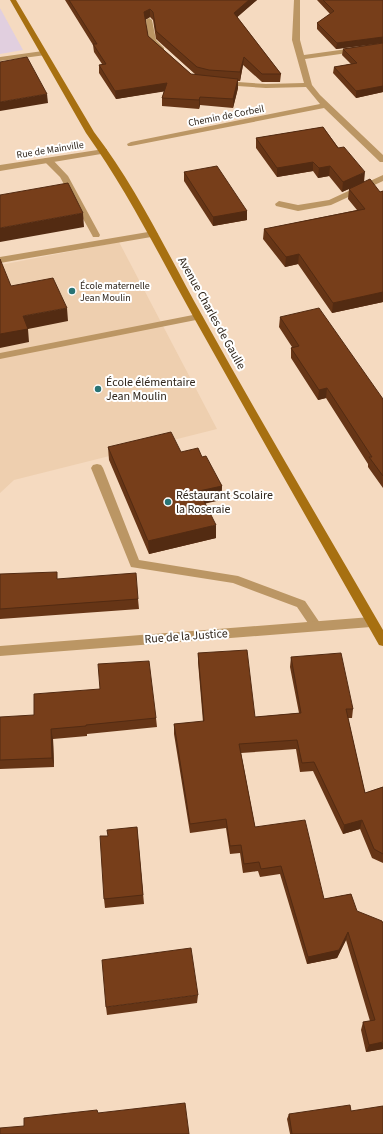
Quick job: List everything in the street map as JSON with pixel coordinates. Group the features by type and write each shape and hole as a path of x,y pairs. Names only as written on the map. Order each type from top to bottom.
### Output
{"main road":[{"name":"Avenue Charles de Gaulle","path":"13,0 90,133 104,151 154,234 198,317 383,641"}],"street":[{"path":"297,0 296,40 302,57 308,85 312,92 383,160"},
{"path":"149,20 152,41 167,56"},
{"path":"302,57 383,46"},
{"path":"0,59 43,53"},
{"path":"216,83 266,86 308,85"},
{"name":"Chemin de Corbeil","path":"131,144 326,105"},
{"name":"Rue de Mainville","path":"0,168 104,151"},
{"path":"48,160 64,176 96,235"},
{"path":"279,204 298,208 331,202 383,178"},
{"path":"0,260 154,234"},
{"path":"0,356 198,317"},
{"path":"97,468 135,564 234,579 300,604 316,626"},
{"name":"Rue de la Justice","path":"0,651 372,622"}],"shaded area":[{"path":"0,8 23,50 0,54"},
{"name":"École élémentaire Jean Moulin","path":"119,242 217,429 14,480 0,493 0,265"}],"building":[{"path":"69,0 249,0 234,13 281,74 262,74 244,57 240,72 209,70 197,67 156,31 153,12 150,9 144,12 148,36 191,74 238,79 233,99 200,97 199,100 162,98 167,83 115,91 99,65 106,64 93,44 97,44"},
{"path":"323,0 383,0 383,37 337,43 317,23 334,11"},
{"path":"383,43 383,86 356,91 334,67 357,63 343,49"},
{"path":"27,57 47,94 0,102 0,62"},
{"path":"323,127 338,148 344,147 365,172 343,182 330,166 319,168 313,162 277,168 256,138"},
{"path":"217,166 247,211 213,217 184,172"},
{"path":"370,179 380,192 383,191 383,292 333,303 299,254 286,257 264,229 365,209 349,189"},
{"path":"68,183 83,213 0,228 0,195"},
{"path":"0,259 11,286 53,278 67,308 23,316 28,329 0,334"},
{"path":"319,308 383,399 383,476 369,457 372,457 327,388 319,390 291,348 299,346 280,317"},
{"name":"Réstaurant Scolaire la Roseraie","path":"171,432 181,452 198,448 202,457 206,456 222,486 199,491 216,525 148,541 108,447"},
{"path":"57,572 57,579 136,573 138,599 0,609 0,574"},
{"path":"247,650 255,717 301,713 291,657 341,653 353,709 346,709 365,793 383,787 383,854 374,849 362,820 344,825 314,762 302,763 297,740 239,744 255,827 305,820 324,899 351,894 357,911 382,921 383,1042 369,1045 363,1022 375,1020 348,932 339,950 308,957 281,866 261,869 259,862 244,864 241,845 230,846 226,819 190,824 174,724 204,721 198,653"},
{"path":"149,661 156,718 51,729 52,758 0,760 0,717 34,715 34,694 100,689 98,664"},
{"path":"137,827 143,895 104,899 100,836 108,836 107,830"},
{"path":"191,948 198,995 106,1007 102,960"},
{"path":"185,1103 189,1134 0,1134 0,1128 24,1126 24,1118 97,1110 98,1113"},
{"path":"350,1105 351,1111 383,1106 383,1134 292,1134 289,1114"}],"place":[{"name":"École maternelle Jean Moulin","path":"72,291"},
{"name":"École élémentaire Jean Moulin","path":"98,389"},
{"name":"Réstaurant Scolaire la Roseraie","path":"168,502"}]}
